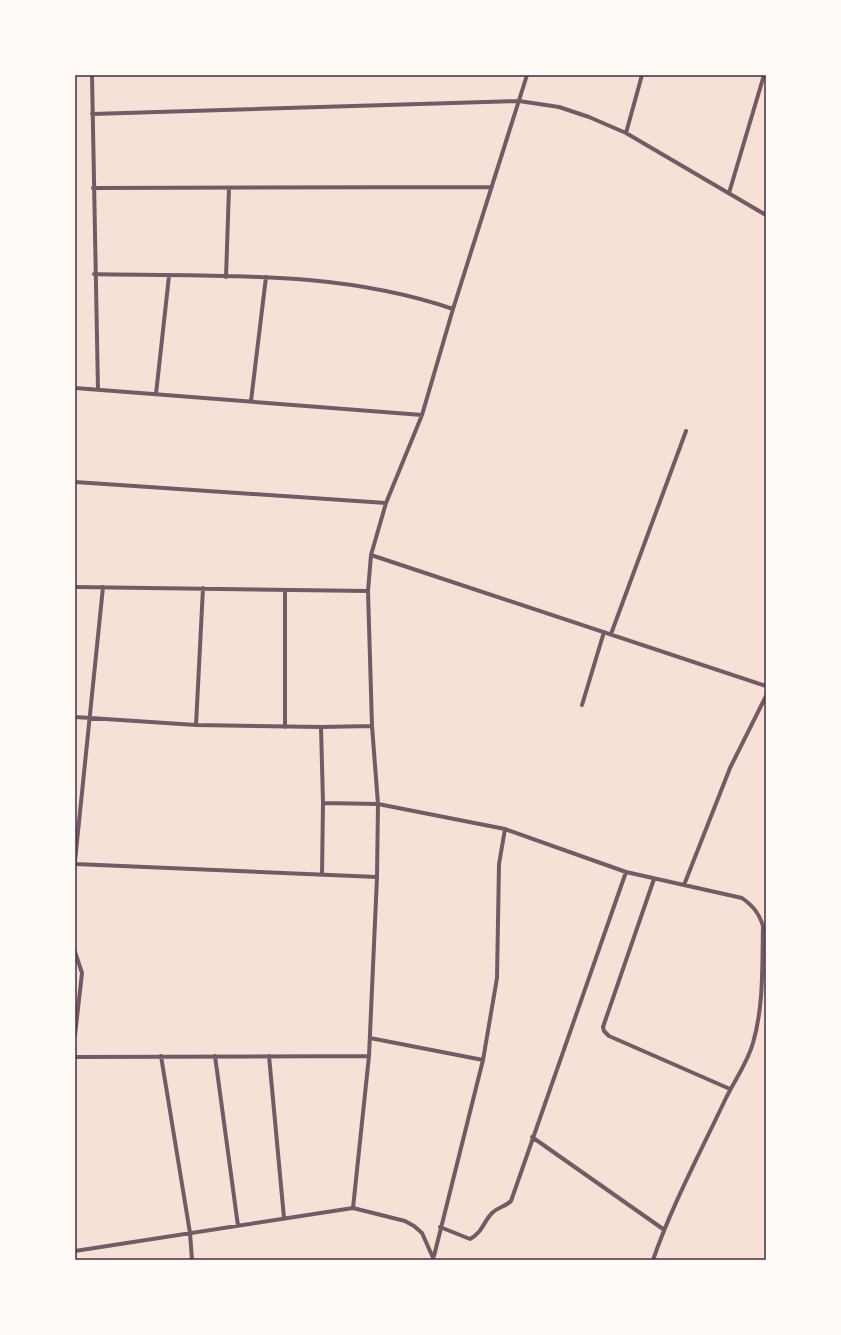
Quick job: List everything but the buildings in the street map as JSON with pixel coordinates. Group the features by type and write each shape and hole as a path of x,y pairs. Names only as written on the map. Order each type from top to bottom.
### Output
{"street":[{"path":"92,75 94,274 98,390"},
{"path":"353,1208 369,1056 377,877 378,804 372,726 368,591 371,555 386,503 422,415 452,309 527,75"},
{"path":"626,133 642,75"},
{"path":"730,193 764,75"},
{"path":"92,114 519,101 559,107 589,117 626,133 766,215"},
{"path":"93,188 492,187"},
{"path":"226,277 229,188"},
{"path":"94,274 266,277 333,281 379,288 419,297 452,309"},
{"path":"156,394 169,276"},
{"path":"251,401 266,277"},
{"path":"75,388 422,415"},
{"path":"611,634 686,431"},
{"path":"75,482 386,503"},
{"path":"371,555 766,686"},
{"path":"75,587 368,591"},
{"path":"75,861 103,587"},
{"path":"196,725 203,588"},
{"path":"285,590 285,727"},
{"path":"582,705 604,632"},
{"path":"684,885 730,768 766,696"},
{"path":"75,717 196,725 321,728 372,726"},
{"path":"321,728 323,803 322,874"},
{"path":"323,803 378,804 505,829 626,872 742,898 753,906 760,915 763,926 761,1006 753,1043 745,1065 730,1089 663,1229 653,1260"},
{"path":"434,1258 440,1227 483,1060 497,978 499,864 505,829"},
{"path":"75,864 377,877"},
{"path":"440,1227 470,1238 479,1233 493,1211 507,1205 513,1196 532,1137 626,872"},
{"path":"654,878 604,1027 604,1031 609,1036 730,1089"},
{"path":"75,952 82,973 75,1034"},
{"path":"370,1038 483,1060"},
{"path":"161,1056 190,1233 192,1260"},
{"path":"215,1056 238,1226"},
{"path":"269,1056 284,1218"},
{"path":"75,1057 369,1056"},
{"path":"532,1137 663,1229"},
{"path":"75,1251 353,1208 405,1221 414,1226 422,1233 434,1258"}]}
